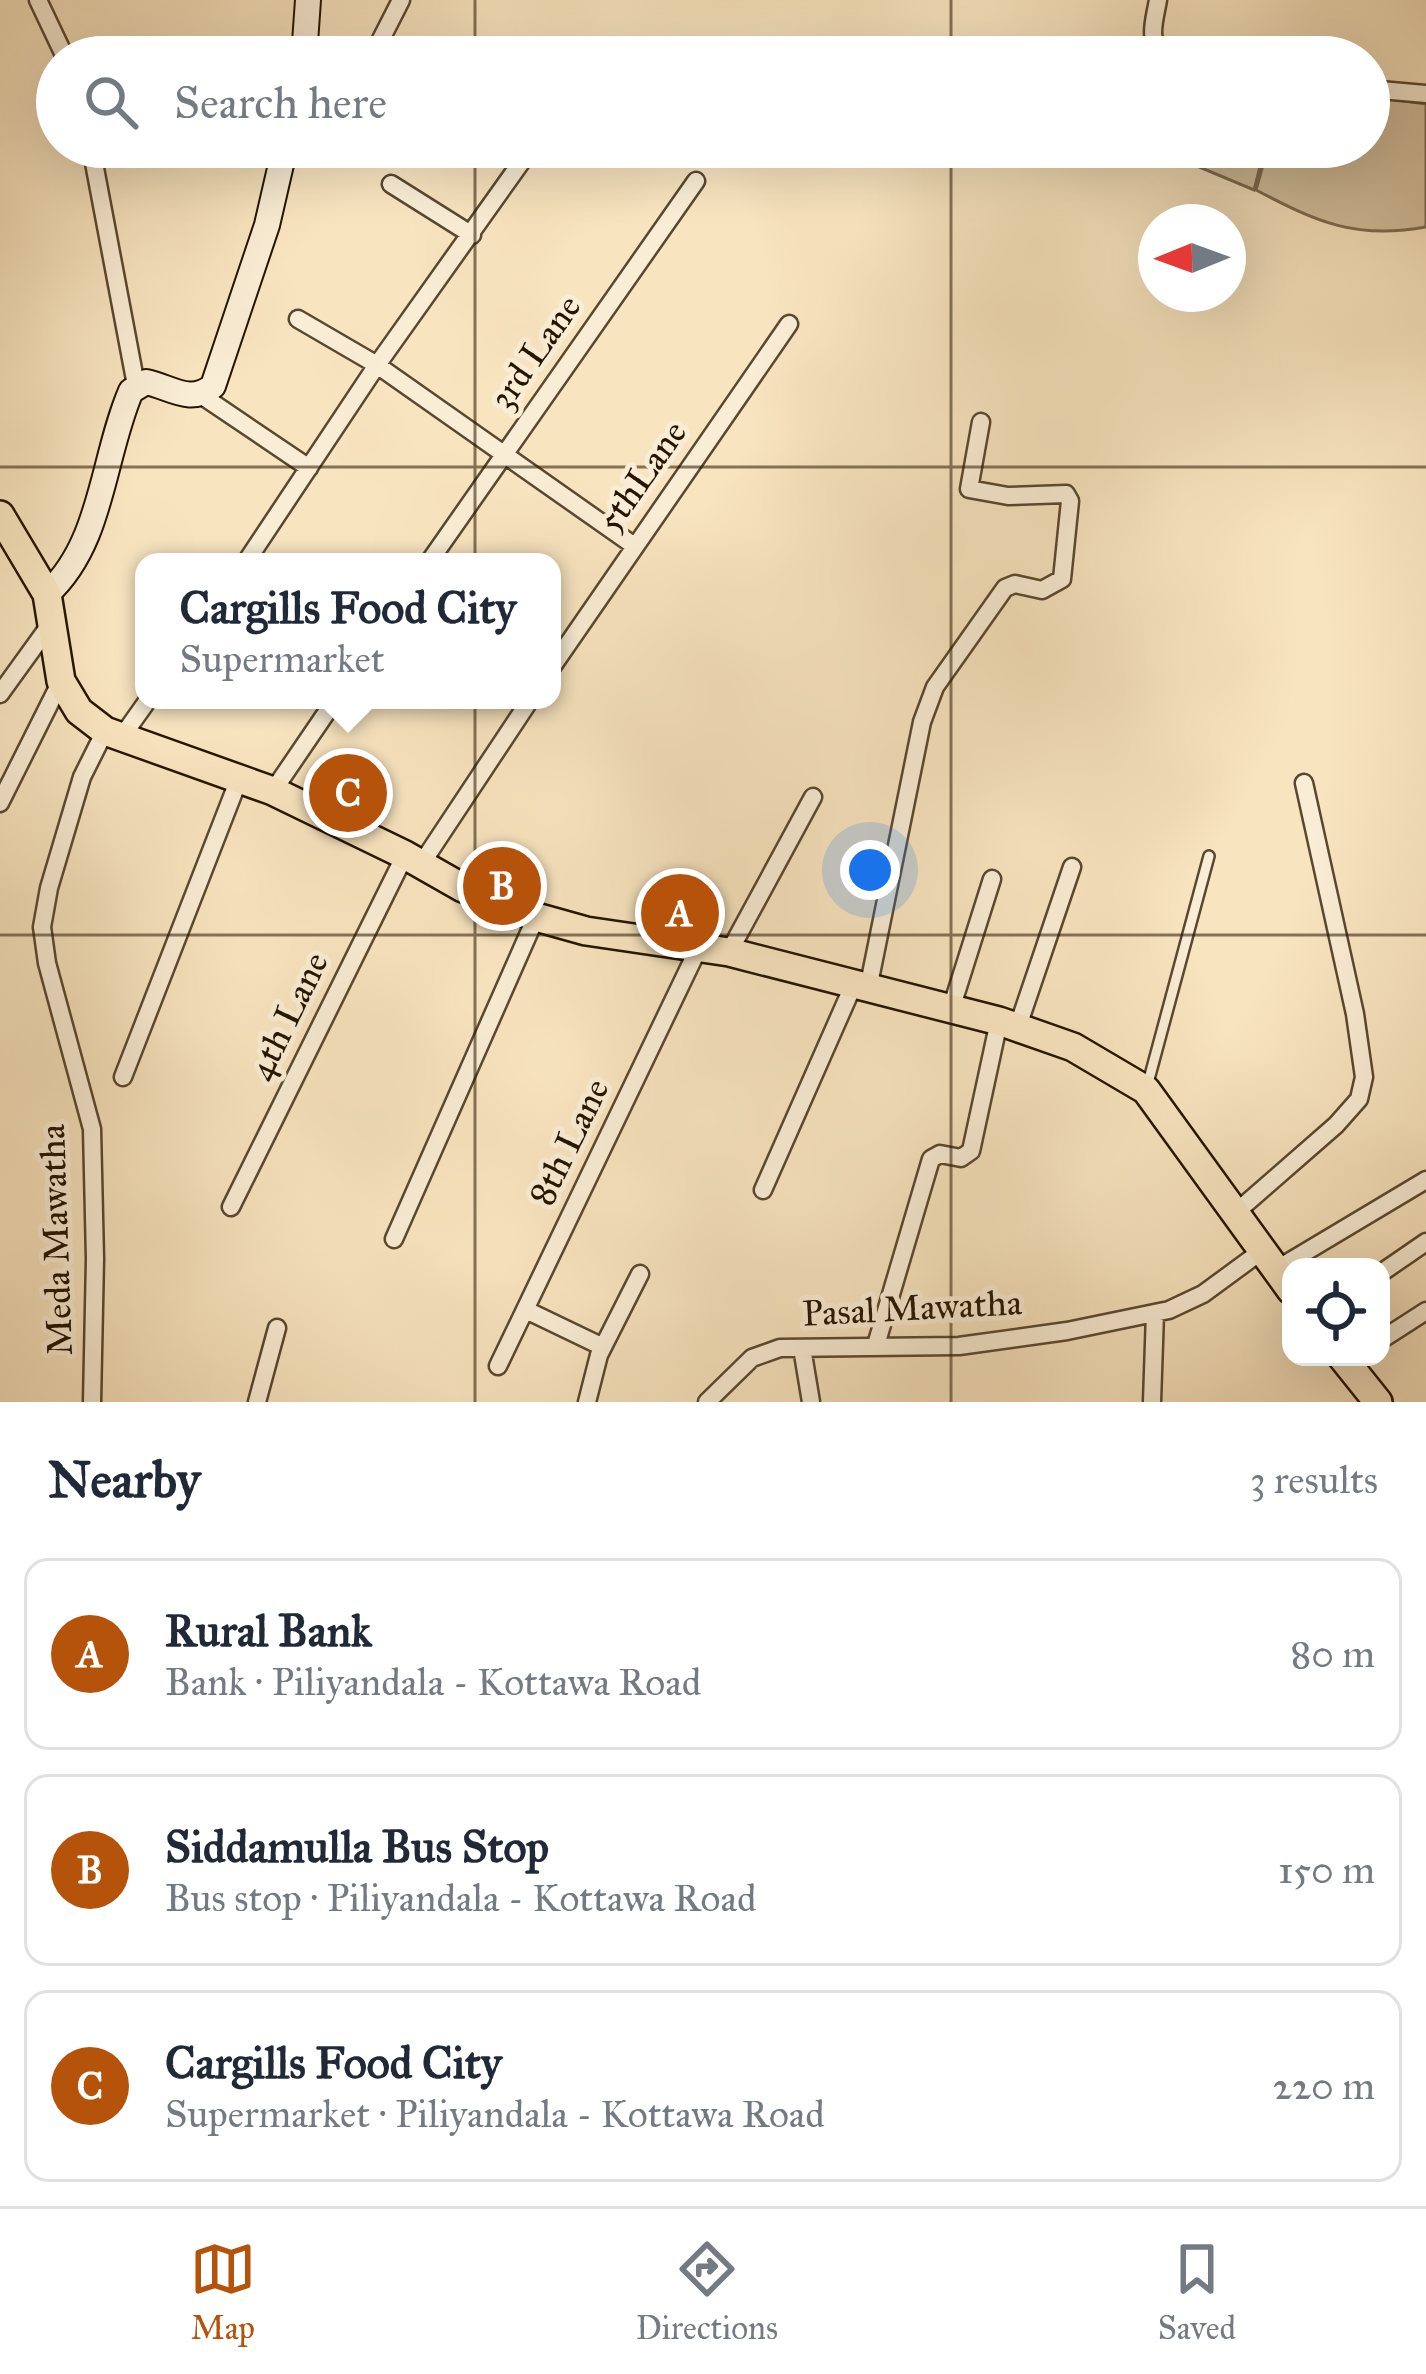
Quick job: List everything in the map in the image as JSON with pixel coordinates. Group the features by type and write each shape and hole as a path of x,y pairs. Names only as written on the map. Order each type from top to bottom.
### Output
{"main road":[{"path":"0,515 50,608 61,681 79,711 113,735 273,790 464,888 536,917 586,931 729,952 1008,1025 1073,1047 1146,1090 1277,1270"},
{"path":"1354,1366 1378,1402"}],"street":[{"path":"38,0 55,36"},
{"path":"305,36 308,0"},
{"path":"383,36 401,0"},
{"path":"1152,36 1158,0"},
{"path":"1390,90 1426,94"},
{"path":"0,694 85,544 128,399 136,386 95,168"},
{"path":"201,395 218,376 267,225 280,168"},
{"path":"252,553 377,365 518,168"},
{"name":"3rd Lane","path":"435,553 696,181"},
{"path":"391,184 472,236"},
{"path":"298,319 377,365 633,545"},
{"name":"5thLane","path":"561,653 789,324"},
{"path":"136,386 153,383 179,394 201,395 309,468"},
{"path":"763,1190 860,987 922,722 935,687 1005,587 1015,584 1042,590 1062,579 1070,501 1066,494 1008,496 969,489 981,422"},
{"path":"0,802 61,681"},
{"name":"Meda Mawatha","path":"92,1402 92,1130 47,963 42,927 82,777 139,709"},
{"path":"273,790 329,709"},
{"path":"413,859 523,709"},
{"path":"123,1077 239,779"},
{"path":"1234,1214 1336,1125 1359,1099 1364,1077 1304,783"},
{"path":"729,952 812,797"},
{"name":"4th Lane","path":"231,1207 413,859"},
{"path":"877,1345 931,1159 940,1154 962,1158 970,1151 1008,1025 1072,867"},
{"path":"950,1009 992,879"},
{"path":"394,1239 536,917"},
{"name":"8th Lane","path":"498,1366 699,946"},
{"name":"Pasal Mawatha","path":"712,1401 752,1358 781,1348 958,1346 1155,1313 1277,1270 1426,1180"},
{"path":"1390,1267 1426,1243"},
{"path":"587,1402 603,1347 640,1274"},
{"path":"526,1310 603,1347"},
{"path":"1390,1334 1426,1310"},
{"path":"1152,1402 1155,1313"},
{"path":"256,1402 277,1328"},
{"path":"802,1348 811,1402"}],"lane":[{"path":"1146,1090 1209,856"}],"shaded area":[{"path":"1390,99 1426,104 1426,227 1378,231 1338,225 1256,190 1262,168 1390,168"},
{"path":"1201,168 1260,168 1254,190"}],"place":[{"name":"Cargills Food City","path":"348,793"},
{"name":"Siddamulla Bus Stop","path":"502,886"},
{"name":"Rural Bank","path":"680,913"}]}
